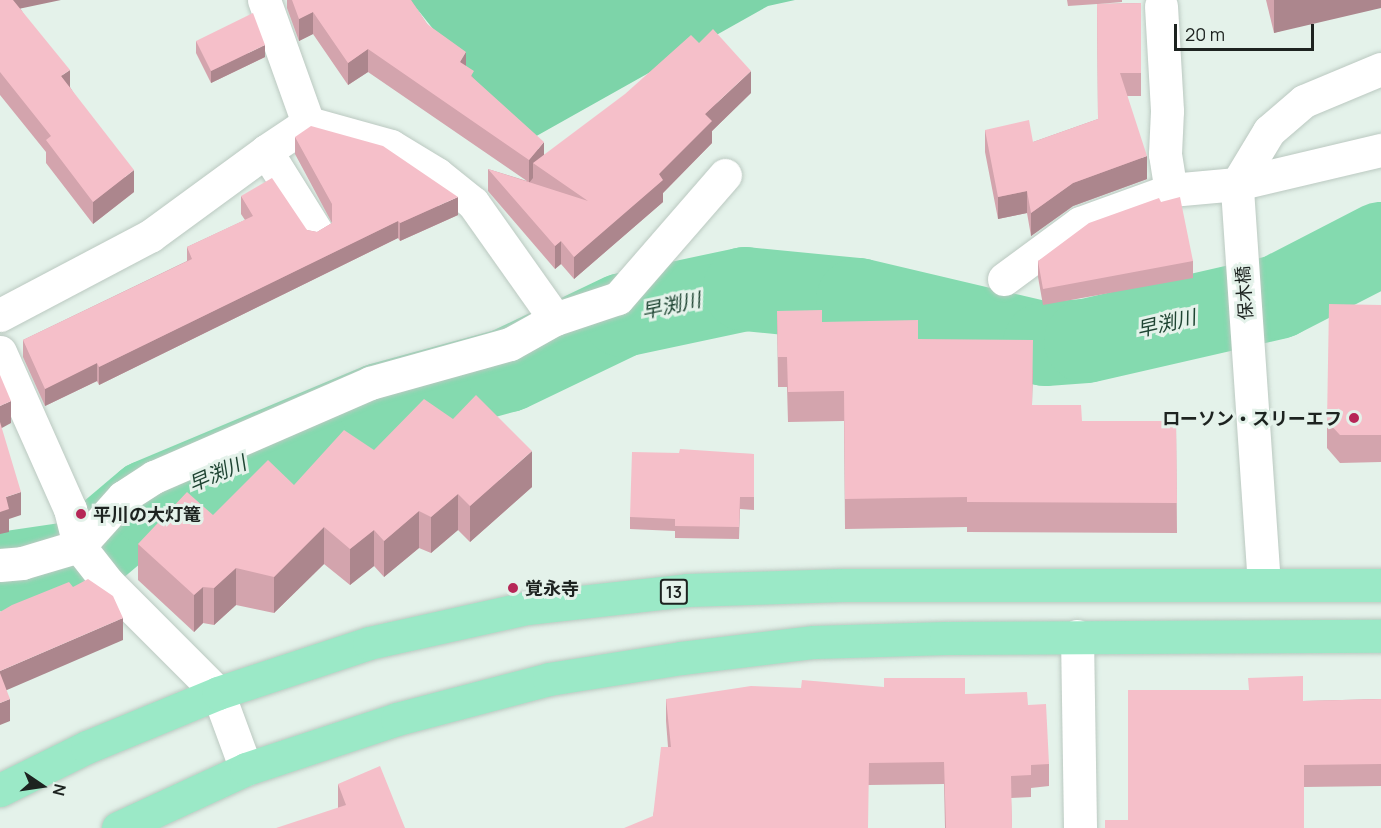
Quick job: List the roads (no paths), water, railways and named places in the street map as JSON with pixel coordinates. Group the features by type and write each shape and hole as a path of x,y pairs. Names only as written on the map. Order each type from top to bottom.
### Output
{"main road":[{"name":"13","path":"0,790 87,747 218,693 369,643 527,608 687,590 843,585 1381,585"},
{"path":"118,828 246,769 472,697 549,679 659,661 814,642 1077,636 1381,636"}],"street":[{"path":"264,0 308,123"},
{"path":"1161,6 1167,111 1164,154 1171,190"},
{"path":"1237,184 1269,131 1304,101 1381,69"},
{"path":"0,315 150,236 266,150 308,123 391,146 437,174 473,203 555,319"},
{"path":"266,150 316,231"},
{"path":"1004,279 1080,223 1171,190 1237,184 1381,150"},
{"path":"0,565 22,563 79,546 123,497 154,477 370,383 510,344 555,319 618,298 725,175"},
{"name":"保木橋","path":"1237,184 1264,585"},
{"path":"0,352 70,509 79,546 108,583 218,693 246,769"},
{"path":"1077,636 1080,828"}],"waterway":[{"name":"早渕川","path":"15,572 76,563 148,502 380,405 508,370 623,315 745,289 858,300 1045,344 1086,341 1278,297 1381,244"}],"place":[{"name":"ローソン・スリーエフ","path":"1354,418"},
{"name":"平川の大灯篭","path":"81,514"},
{"name":"覚永寺","path":"513,588"}]}
